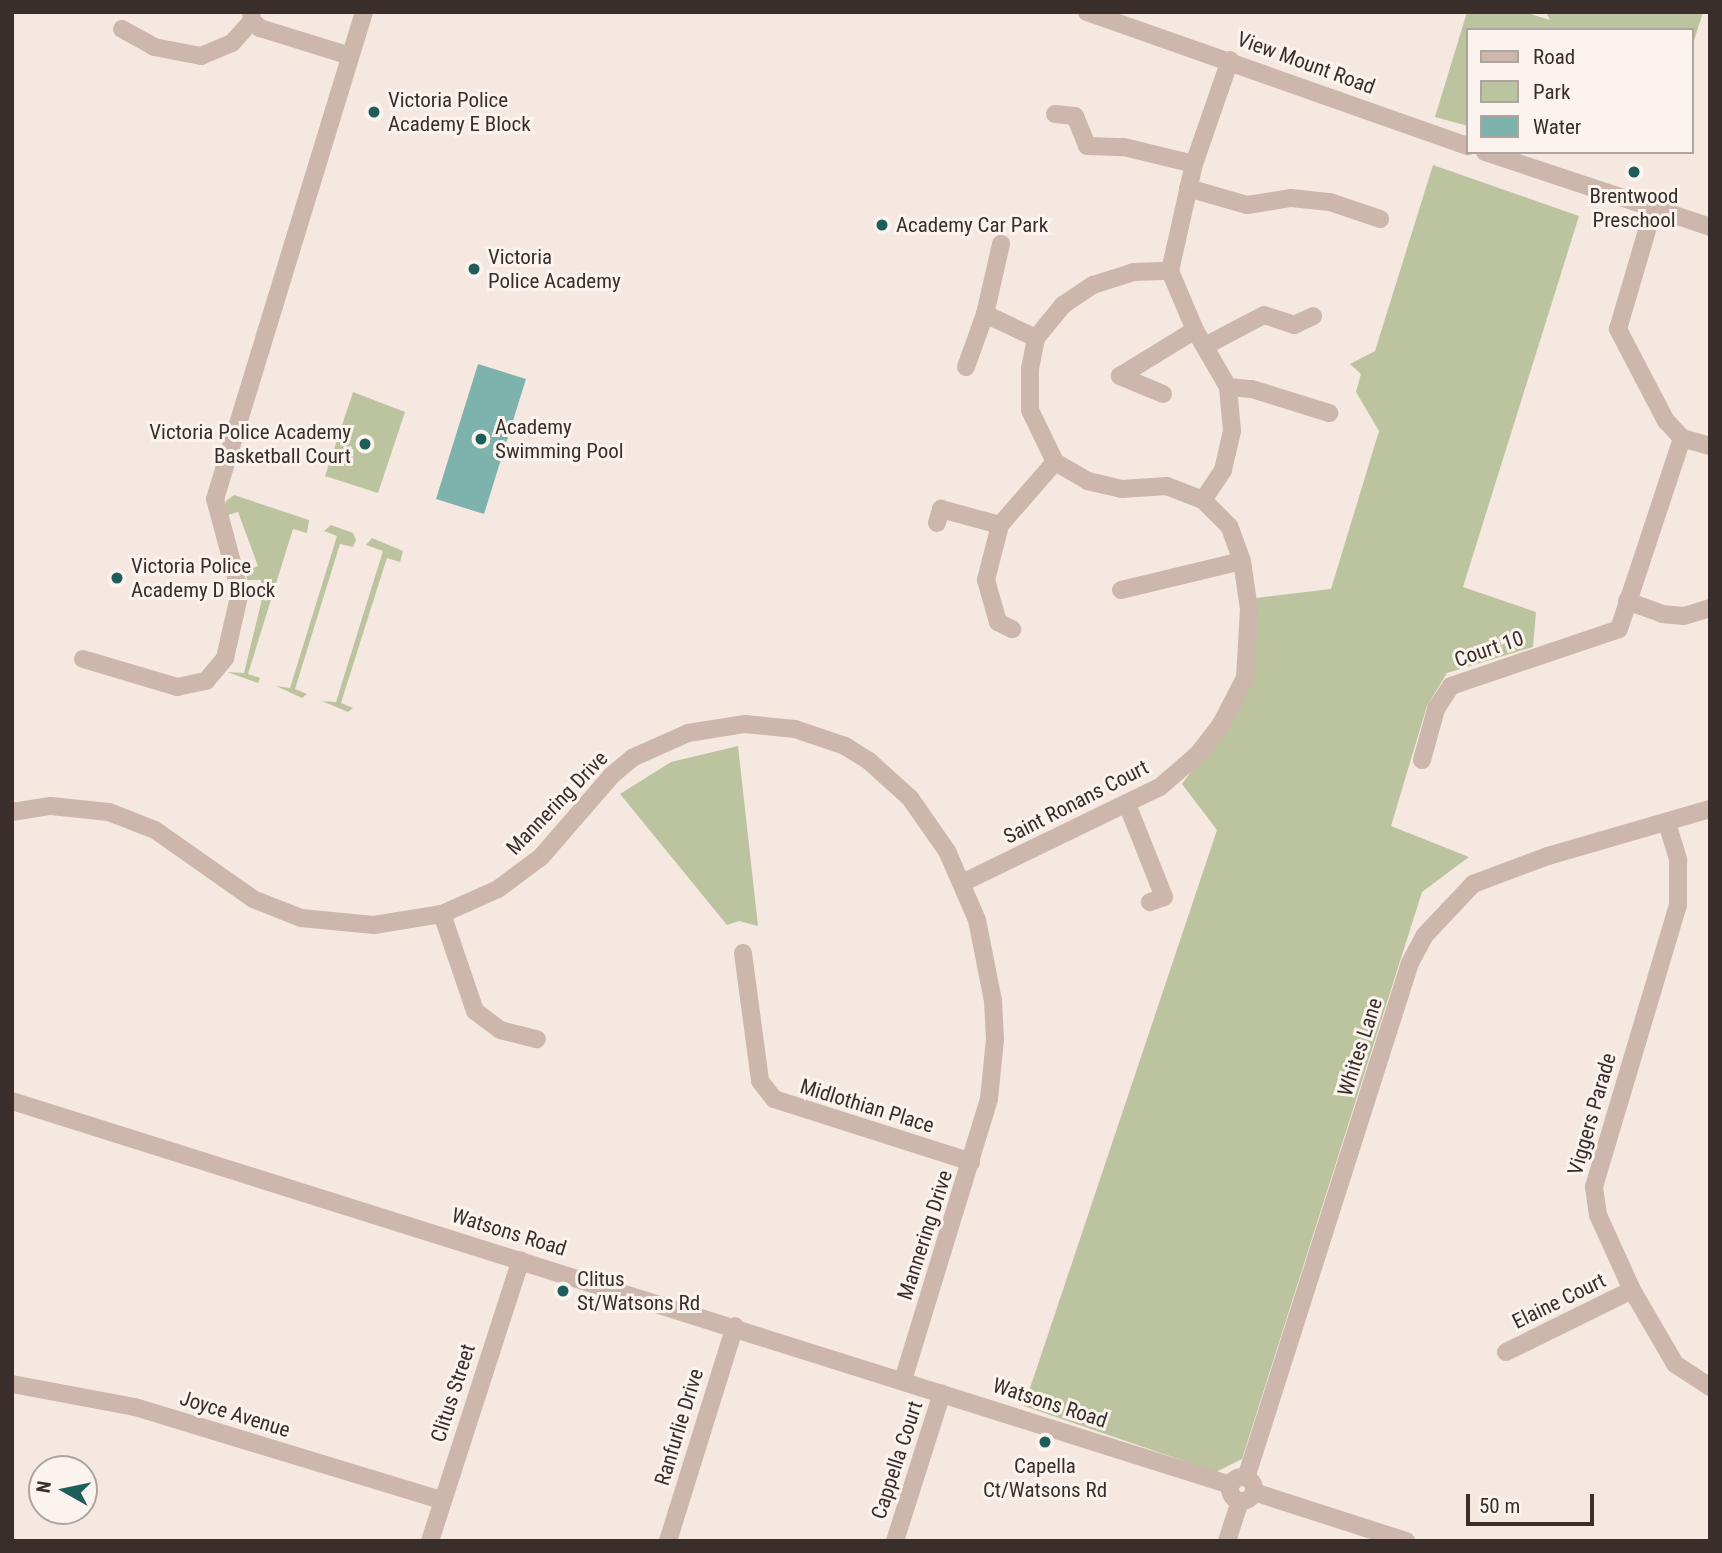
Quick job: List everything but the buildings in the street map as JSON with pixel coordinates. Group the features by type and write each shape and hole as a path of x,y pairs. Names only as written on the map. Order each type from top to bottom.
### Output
{"street":[{"path":"83,659 177,687 206,681 225,658 240,592 215,499 364,12"},
{"name":"View Mount Road","path":"1087,12 1230,60 1466,145"},
{"path":"122,29 154,47 201,55 232,43 252,16 260,28 350,56"},
{"path":"1203,500 1223,470 1232,431 1228,387 1207,345 1195,330 1170,271 1194,164 1230,60"},
{"path":"1055,114 1075,116 1087,146 1124,147 1194,164"},
{"path":"1491,154 1653,211 1710,227"},
{"path":"1188,188 1247,205 1291,198 1330,202 1380,219"},
{"path":"1653,211 1618,330 1666,421 1682,438 1710,446"},
{"path":"966,367 985,314 1001,244"},
{"path":"1121,590 1242,561 1229,526 1203,500 1167,486 1122,489 1088,481 1055,462 1030,410 1030,369 1036,338 1063,305 1093,285 1134,272 1170,271"},
{"path":"985,314 1036,338"},
{"path":"1207,345 1264,315 1294,325 1313,316"},
{"path":"1163,394 1119,376 1195,330"},
{"path":"1228,387 1252,389 1329,413"},
{"path":"1682,438 1627,601 1662,614 1684,616 1710,608"},
{"path":"1012,629 998,622 986,580 1000,525 1055,462"},
{"path":"937,523 941,509 1000,525"},
{"name":"Saint Ronans Court","path":"962,883 1160,787 1198,754 1220,726 1245,678 1249,609 1242,561"},
{"name":"Court 10","path":"1422,760 1436,709 1451,686 1619,629 1627,601"},
{"name":"Mannering Drive","path":"12,812 51,806 80,807 133,819 175,843 230,887 301,918 374,925 442,914 498,889 531,866 559,839 592,795 632,758 688,733 745,724 818,736 869,761 930,824 962,883 987,958 995,1039 989,1100 903,1380"},
{"path":"1127,804 1164,897 1150,902"},
{"name":"Whites Lane","path":"1227,1541 1410,963 1425,935 1473,884 1548,856 1710,809"},
{"name":"Viggers Parade","path":"1667,823 1678,860 1678,905 1594,1187 1598,1215 1632,1290 1675,1364 1710,1387"},
{"path":"442,914 475,1011 500,1030 537,1039"},
{"name":"Midlothian Place","path":"743,953 760,1081 774,1099 971,1162"},
{"name":"Watsons Road","path":"12,1101 735,1326 1406,1541"},
{"name":"Clitus Street","path":"430,1541 521,1260"},
{"name":"Elaine Court","path":"1506,1352 1632,1290"},
{"name":"Ranfurlie Drive","path":"668,1541 735,1326"},
{"name":"Joyce Avenue","path":"12,1384 135,1407 442,1500"},
{"name":"Cappella Court","path":"895,1541 942,1392"}],"green space":[{"path":"1467,12 1524,12 1550,20 1546,12 1703,12 1694,41 1694,28 1466,28 1466,125 1435,117"},
{"path":"1433,165 1579,216 1463,587 1536,612 1533,647 1447,673 1427,706 1391,826 1469,857 1422,892 1242,1459 1216,1472 1024,1406 1217,830 1182,784 1235,711 1256,598 1331,589 1379,431 1356,392 1361,374 1350,364 1375,351"},
{"name":"Victoria Police Academy Basketball Court","path":"353,392 405,412 378,493 325,476"},
{"path":"234,495 309,520 307,533 293,529 248,674 260,678 258,683 227,672 244,673 262,599 261,580 247,580 246,571 258,566 238,512 225,516 226,501"},
{"path":"331,525 353,533 356,540 353,547 340,544 295,689 307,694 302,698 276,686 290,688 337,536 324,531"},
{"path":"372,538 403,551 400,562 387,558 341,703 353,708 348,712 322,701 336,702 383,551 366,545"},
{"path":"738,746 758,926 739,921 727,925 620,794 671,762"}],"water":[{"name":"Academy Swimming Pool","path":"478,364 526,379 484,514 436,499"}],"place":[{"name":"Victoria Police Academy E Block","path":"374,112"},
{"name":"Brentwood Preschool","path":"1634,172"},
{"name":"Academy Car Park","path":"882,225"},
{"name":"Victoria Police Academy","path":"474,269"},
{"name":"Academy Swimming Pool","path":"481,439"},
{"name":"Victoria Police Academy Basketball Court","path":"365,444"},
{"name":"Victoria Police Academy D Block","path":"117,578"},
{"name":"Clitus St/Watsons Rd","path":"563,1291"},
{"name":"Capella Ct/Watsons Rd","path":"1045,1442"}]}
